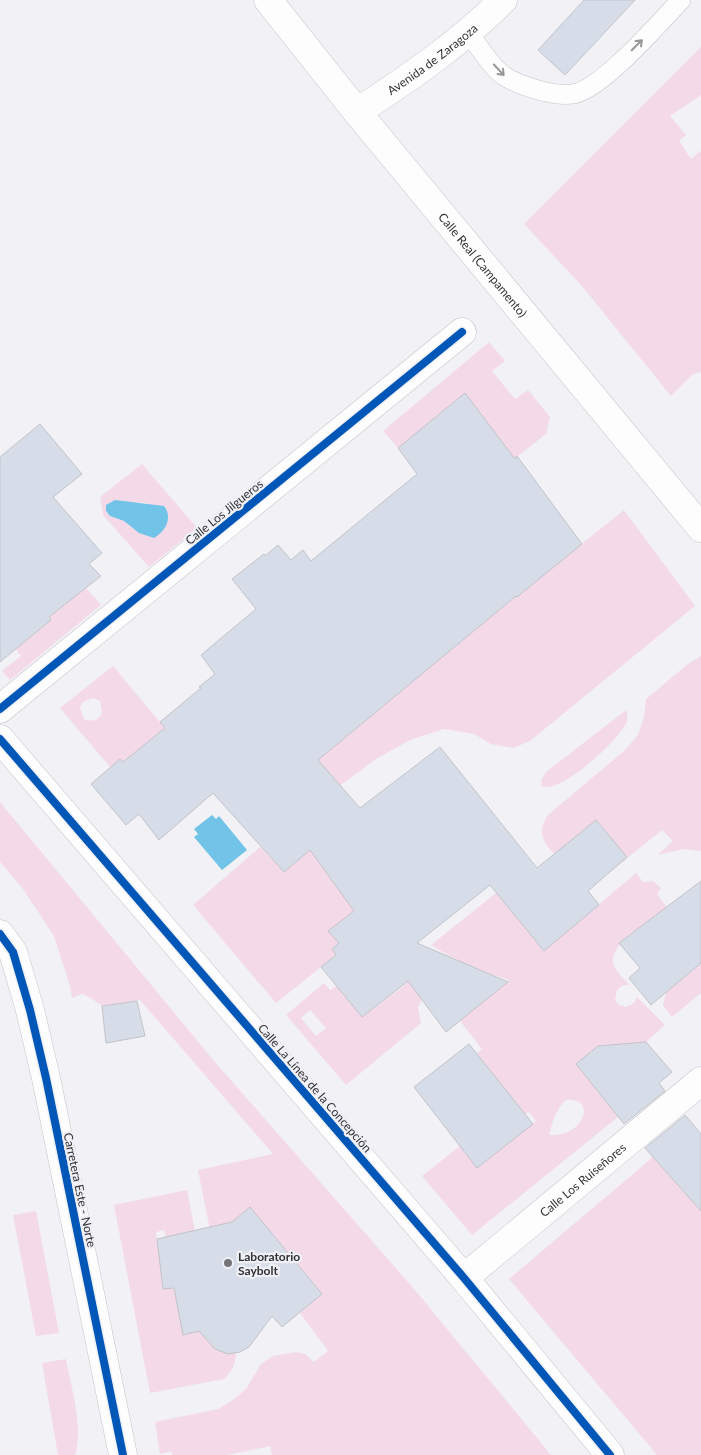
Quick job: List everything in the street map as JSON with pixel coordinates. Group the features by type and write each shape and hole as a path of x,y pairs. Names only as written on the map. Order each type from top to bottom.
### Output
{"main road":[{"name":"Calle Real (Campamento)","path":"268,0 357,112 701,528"},
{"name":"Avenida de Zaragoza","path":"357,112 397,86 468,32 503,0"},
{"name":"Calle Los Jilgueros","path":"0,709 462,332"},
{"name":"Calle La Línea de la Concepción","path":"0,739 464,1278 610,1455"},
{"name":"Carretera Este - Norte","path":"0,934 13,952 30,1010 46,1078 123,1455"},
{"name":"Calle Los Ruiseñores","path":"464,1278 701,1082"}],"lane":[{"path":"468,32 503,76 529,88 552,93 574,94 606,76 682,0"}],"shaded area":[{"path":"701,47 701,95 670,116 686,135 679,141 691,159 700,151 701,153 701,372 693,374 671,396 581,285 524,224"},
{"path":"489,342 505,361 492,371 515,399 528,390 550,417 546,434 482,484 465,394 398,448 383,431"},
{"path":"142,464 197,528 149,567 103,515 100,497","holes":["139,502 149,504 133,528 124,521 110,516"]},
{"path":"624,510 695,606 530,741 513,748 491,744 474,734 444,729 410,740 376,759 318,802 318,760 488,619"},
{"path":"86,588 101,605 10,680 2,671 21,656 16,649 51,620 49,617"},
{"path":"701,656 701,851 683,849 658,855 673,841 662,830 600,880 575,868 550,850 545,842 542,829 548,815 625,750 638,735 644,717 646,699 688,664"},
{"path":"113,666 165,728 123,762 120,759 110,767 60,708","holes":["93,698 100,701 102,712 99,717 92,720 84,719 80,708 83,702"]},
{"path":"626,710 627,721 623,729 603,751 562,782 551,786 542,786 541,781 546,772"},
{"path":"0,802 215,1062 415,1290 551,1455 272,1455 270,1446 228,1455 172,1455 171,1451 160,1454 155,1422 218,1409 246,1389 261,1364 273,1356 296,1352 305,1354 314,1362 328,1351 300,1313 322,1294 250,1207 219,1234 211,1235 198,1170 273,1154 140,1000 102,1006 82,994 72,998 54,936 23,889 0,862"},
{"path":"260,847 284,872 310,850 330,878 357,909 339,943 332,949 336,955 276,1003 193,905"},
{"path":"636,873 643,882 653,881 661,888 657,894 674,917 642,945 632,932 618,947 613,956 614,966 629,985 623,985 617,990 615,1000 619,1005 626,1007 634,1003 637,997 665,1025 646,1042 577,1064 618,1117 472,1235 422,1176 460,1146 478,1167 536,1121 529,1112 525,1114 501,1085 486,1096 462,1066 482,1049 460,1021 509,980 469,966 431,945 496,893 512,903 516,917 544,951","holes":["566,1100 576,1101 582,1105 584,1111 583,1118 571,1130 561,1134 549,1135 555,1116"]},
{"path":"701,963 701,993 672,1017 663,1005 666,993"},
{"path":"418,972 422,999 418,1007 421,1023 346,1085 286,1015 324,983 330,990 337,986 362,1017 400,989","holes":["310,1010 326,1028 316,1036 301,1018"]},
{"path":"653,1157 701,1211 701,1455 657,1455 509,1279"},
{"path":"187,1190 195,1231 166,1237 164,1230 156,1232 163,1289 174,1288 183,1334 206,1329 212,1345 219,1351 236,1353 235,1361 224,1379 150,1393 114,1205"},
{"path":"36,1211 59,1333 36,1336 13,1215"},
{"path":"66,1359 77,1420 78,1432 75,1455 58,1455 42,1363"}],"water":[{"path":"115,500 164,506 168,515 165,528 154,538 139,533 124,521 110,516 106,511 106,505"},
{"path":"212,815 216,819 219,816 247,850 222,870 194,837 198,834 194,829"}],"building":[{"path":"584,0 635,0 565,75 538,50"},
{"path":"465,393 515,459 517,456 582,544 516,596 318,760 360,808 440,747 537,868 596,820 627,857 588,891 599,905 544,951 490,885 417,943 508,982 446,1032 408,981 362,1017 321,967 336,955 332,949 339,943 328,931 354,911 310,850 284,872 213,793 159,840 139,814 126,825 91,784 120,759 123,762 165,728 160,722 215,674 201,655 256,609 232,579 278,545 291,560 303,550 311,561 417,474 398,448"},
{"path":"40,424 82,474 53,497 102,553 89,564 101,576 49,617 51,620 0,662 0,457"},
{"path":"701,881 701,963 651,1005 629,978 640,968 619,943"},
{"path":"137,1001 145,1036 106,1043 102,1006"},
{"path":"646,1042 672,1072 659,1083 665,1091 624,1124 576,1064 598,1046"},
{"path":"469,1044 533,1124 477,1168 414,1087"},
{"path":"685,1115 701,1134 701,1211 645,1148"},
{"name":"Laboratorio Saybolt","path":"250,1207 322,1294 282,1327 272,1316 249,1347 240,1352 228,1354 215,1349 199,1331 183,1335 174,1288 163,1289 157,1239 232,1222"}],"cycle path":[{"path":"0,709 462,332"},
{"path":"0,739 464,1278 610,1455"},
{"path":"0,934 13,952 30,1010 46,1078 123,1455"}],"place":[{"name":"Laboratorio Saybolt","path":"228,1263"}]}
